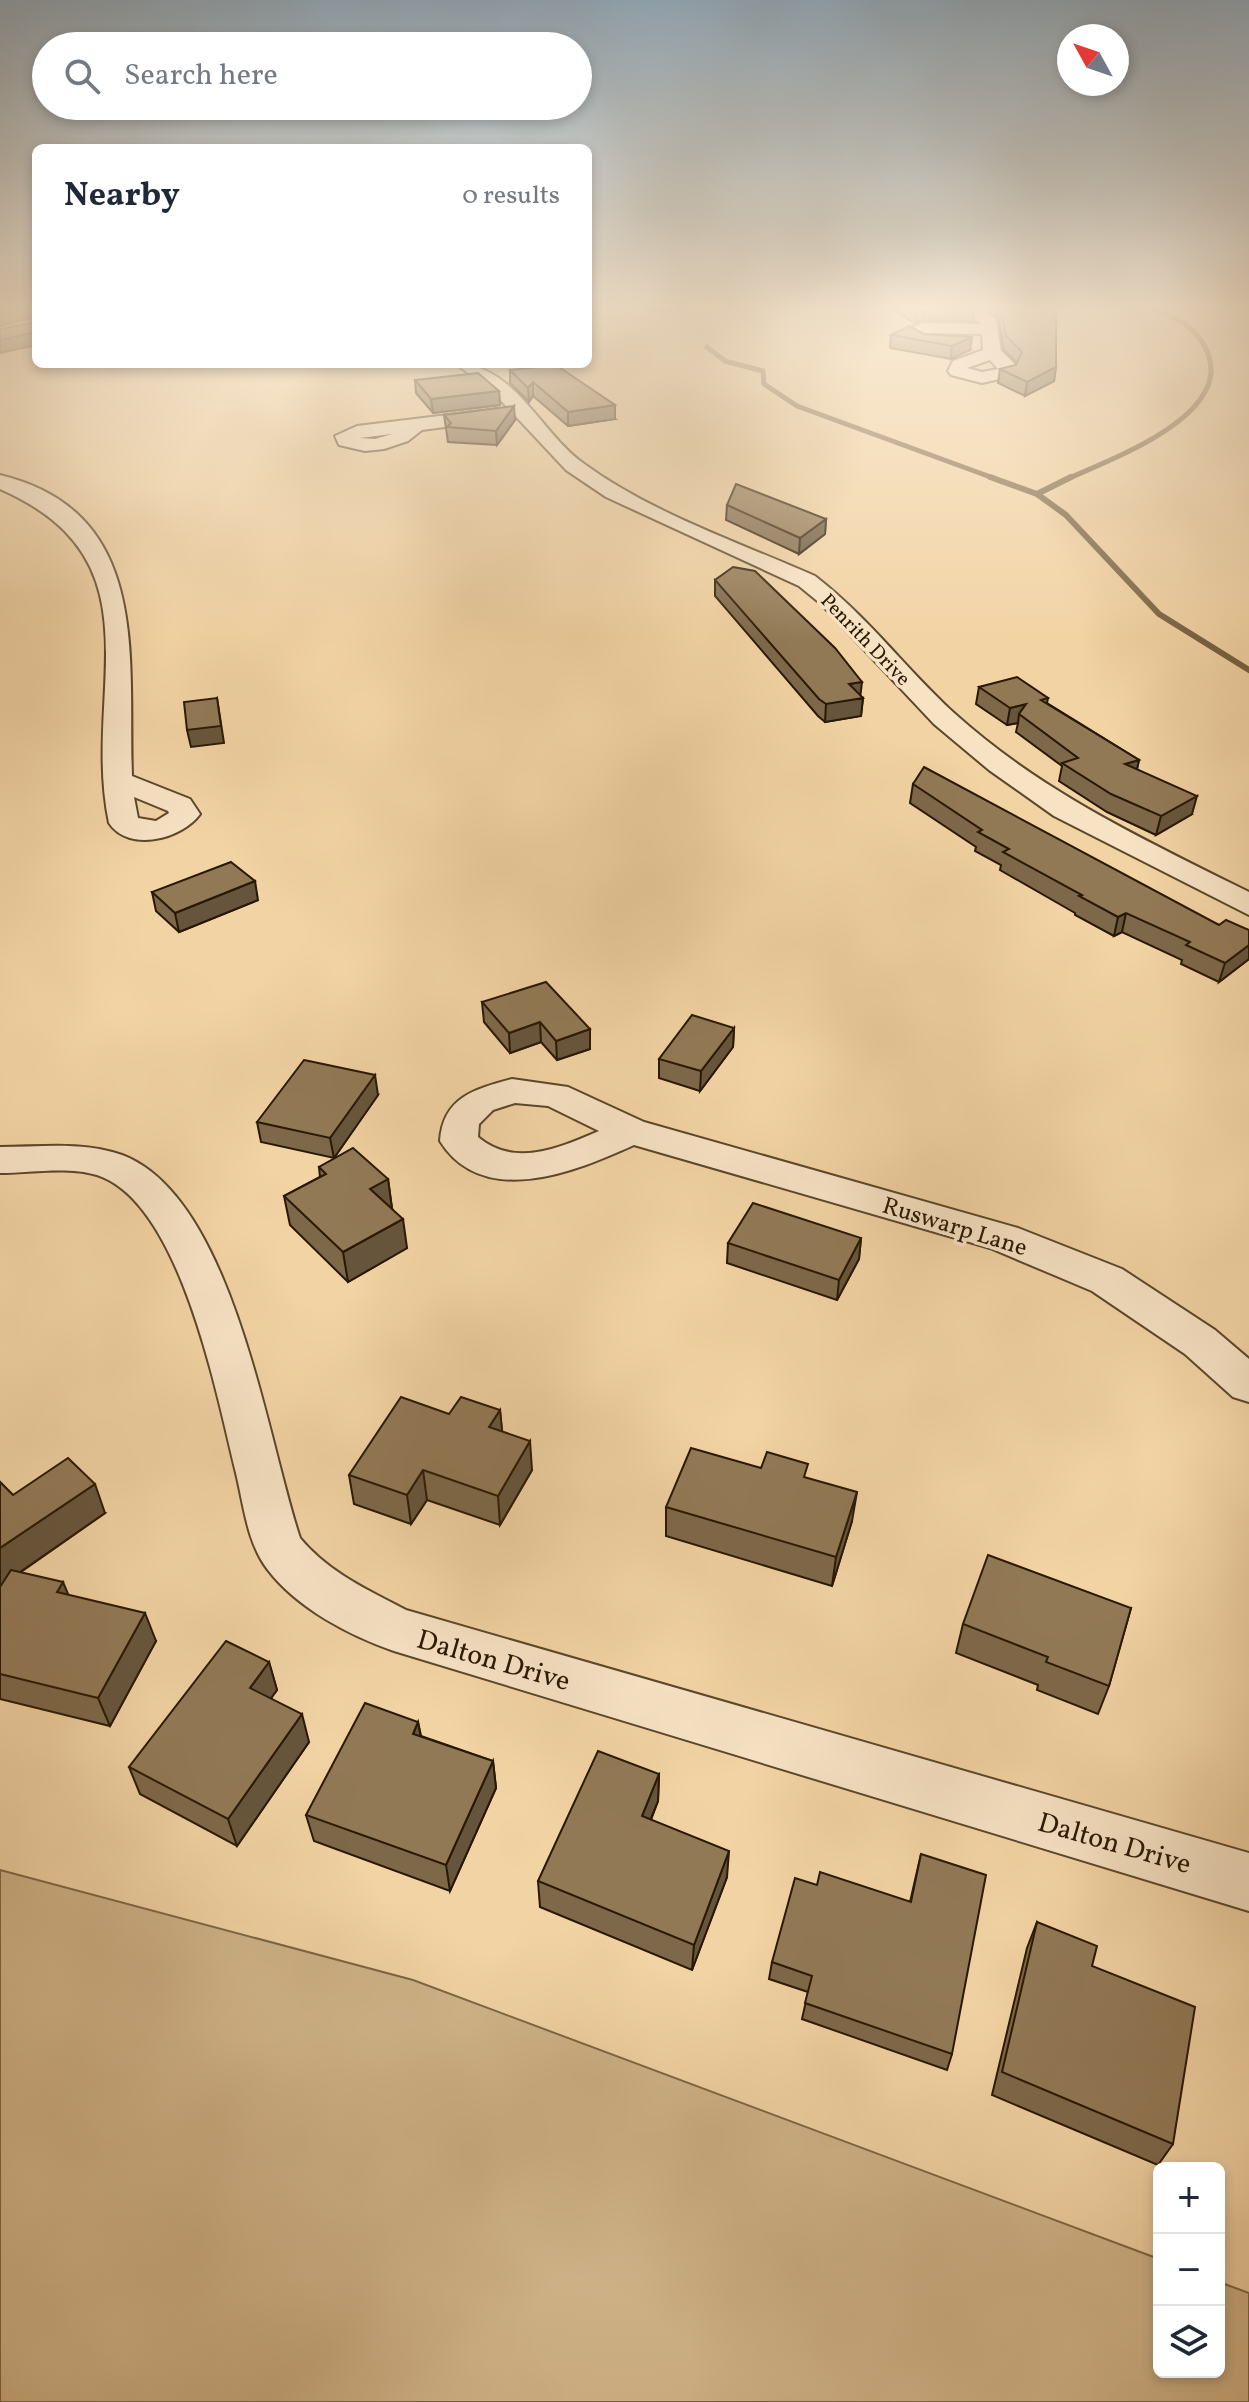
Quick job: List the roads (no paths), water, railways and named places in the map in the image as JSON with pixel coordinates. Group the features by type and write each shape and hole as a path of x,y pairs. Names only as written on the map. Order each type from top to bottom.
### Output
{"street":[{"path":"416,425 475,417"},
{"name":"Penrith Drive","path":"527,417 573,466 614,492 807,581 830,599 944,718 999,764 1064,810 1241,898"},
{"path":"0,481 48,504 78,525 98,551 107,574 116,616 121,689 118,781"},
{"name":"Ruswarp Lane","path":"631,1131 1004,1238 1107,1280 1200,1342 1249,1385"},
{"name":"Dalton Drive","path":"0,1160 59,1159 111,1165 150,1188 194,1260 204,1287 228,1354 282,1552 323,1591 394,1629 1249,1882"}],"waterway":[{"path":"827,417 996,479"},
{"path":"1067,479 1136,447 1184,417"},
{"path":"990,477 1037,494"},
{"path":"1067,479 1071,477"},
{"path":"1037,494 1067,479"},
{"path":"1037,494 1066,515 1159,614 1249,670"}]}
